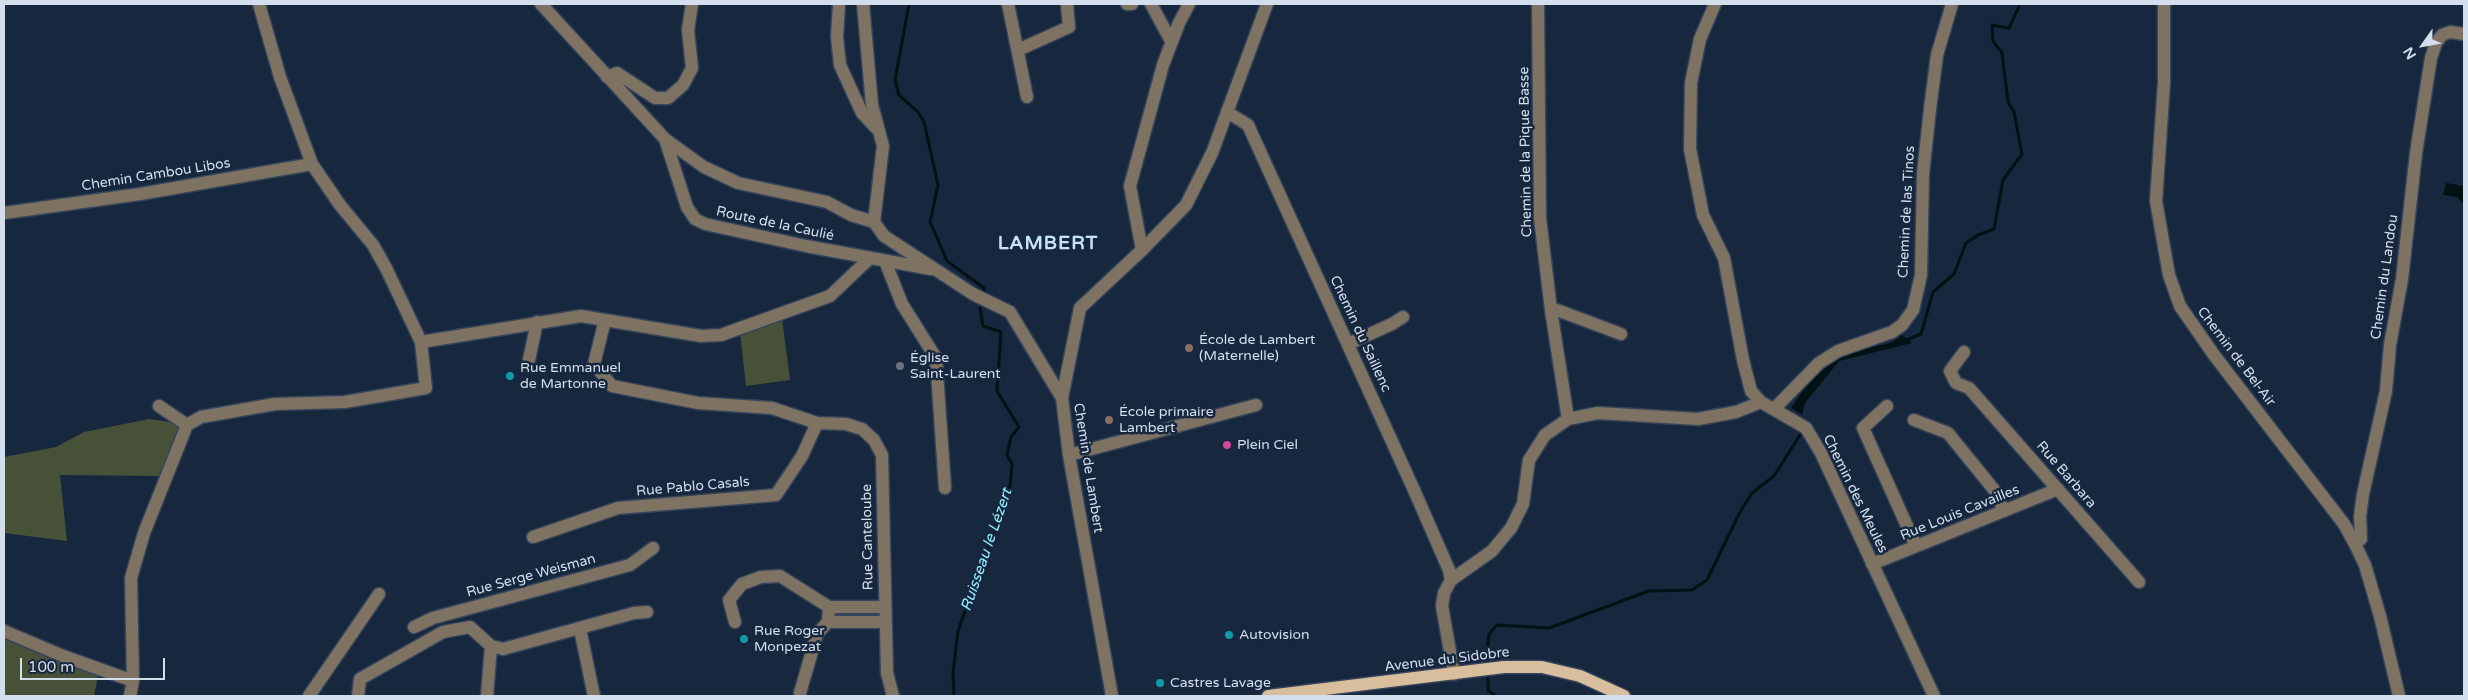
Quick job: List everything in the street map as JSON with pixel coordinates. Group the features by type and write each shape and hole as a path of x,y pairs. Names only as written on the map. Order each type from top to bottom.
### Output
{"main road":[{"name":"Avenue du Sidobre","path":"1268,696 1305,694 1504,667 1542,667 1580,676 1624,696"}],"street":[{"path":"130,696 132,680 130,578 144,533 187,425 201,417 275,404 345,402 426,388 421,342 373,245 340,205 312,164 280,77 259,4"},
{"name":"Route de la Caulié","path":"541,4 665,139 687,207 694,219 705,224 938,270"},
{"path":"607,77 617,73 655,98 668,98 683,85 692,68 688,30 692,4"},
{"path":"839,4 838,37 840,65 862,112 879,132"},
{"path":"665,139 704,168 738,183 827,202 851,215 874,222 883,146 872,105 863,4"},
{"path":"1008,4 1027,97"},
{"path":"1018,50 1069,27 1067,4"},
{"path":"1127,4 1132,4"},
{"path":"1151,4 1171,41"},
{"path":"1142,250 1130,186 1171,41 1189,4"},
{"path":"1062,398 1080,308 1142,250 1186,205 1212,153 1267,4"},
{"name":"Chemin de la Pique Basse","path":"1538,4 1540,218 1551,310 1568,419"},
{"path":"1454,674 1442,606 1444,593 1451,580 1492,551 1512,528 1523,504 1529,460 1545,435 1568,419 1598,413 1698,419 1736,412 1761,402 1751,392 1743,360 1724,258 1703,215 1690,149 1691,83 1700,40 1715,4"},
{"name":"Chemin de las Tinos","path":"1774,409 1819,363 1838,351 1892,332 1906,320 1913,310 1921,276 1923,174 1931,100 1937,55 1952,4"},
{"name":"Chemin de Bel-Air","path":"2164,4 2164,83 2156,201 2169,275 2180,306 2214,355 2344,524 2355,544 2365,565 2380,616 2399,696"},
{"name":"Chemin du Landou","path":"2355,544 2362,539 2360,516 2363,494 2384,407 2390,345 2402,279 2416,153 2432,58 2436,43 2442,35 2450,32 2464,34"},
{"name":"Chemin du Saillenc","path":"1227,112 1248,125 1445,561 1451,580"},
{"name":"Chemin Cambou Libos","path":"4,213 140,194 312,164"},
{"name":"Chemin de Lambert","path":"874,222 884,236 973,294 1010,312 1062,398 1070,455 1112,696"},
{"path":"421,342 581,316 700,336 721,335 830,296 870,258"},
{"path":"885,261 902,304 936,358 945,488"},
{"path":"1551,310 1557,310 1621,334"},
{"path":"1348,344 1403,317"},
{"name":"Rue Canteloube","path":"605,320 594,364 612,386 698,403 772,408 817,423 846,424 862,429 874,440 882,455 887,673 893,696"},
{"path":"529,360 537,322"},
{"name":"Rue Barbara","path":"1964,352 1950,371 1956,383 1969,388 2139,582"},
{"name":"Chemin des Meules","path":"1761,402 1806,428 1821,453 1934,696"},
{"path":"1070,455 1256,405"},
{"path":"159,406 187,425"},
{"path":"1887,406 1863,428 1916,546"},
{"path":"1914,420 1948,433 1995,491 2004,511"},
{"name":"Rue Pablo Casals","path":"533,537 618,508 776,495 802,456 817,423"},
{"name":"Rue Louis Cavailles","path":"1872,564 2058,489"},
{"name":"Rue Serge Weisman","path":"414,627 433,618 630,565 653,548"},
{"path":"735,622 729,600 742,584 762,577 780,576 829,607 885,607"},
{"path":"309,696 379,594"},
{"path":"800,693 817,634 828,622 829,607"},
{"path":"470,627 473,608"},
{"path":"470,627 490,646 503,649 634,613 647,612"},
{"path":"828,622 885,622"},
{"path":"358,696 360,679 443,632 470,627"},
{"path":"580,629 594,696"},
{"path":"4,631 63,656 132,680"},
{"path":"487,696 490,646"}],"green space":[{"path":"782,318 790,380 746,386 740,333"},
{"path":"149,419 170,422 181,428 160,476 60,475 67,541 4,533 4,457 56,447 84,432"},
{"path":"6,635 98,675 94,696 4,696 4,646"}],"shaded area":[{"path":"2446,183 2464,186 2464,202 2462,203 2457,197 2443,195"},
{"path":"1902,335 1912,343 1839,361 1805,403 1802,415 1791,408 1806,386 1839,354 1891,343"}],"waterway":[{"name":"Ruisseau le Lézert","path":"909,4 895,80 899,95 918,112 924,122 938,185 930,222 947,261 984,288 983,294"},
{"path":"1904,341 1921,334 1933,292 1954,274 1966,243 1978,235 1994,229 2003,180 2022,154 2014,112 2008,102 2002,53 1993,41 1992,25 2009,28 2020,4"},
{"name":"Ruisseau le Lézert","path":"954,696 953,673 958,631 1010,487 1012,464 1007,455 1011,437 1019,427 997,391 1001,332 983,326 980,308"},
{"path":"1487,657 1489,634 1497,625 1549,628 1649,591 1692,590 1707,580 1740,512 1752,493 1774,476 1802,432"},
{"path":"1488,678 1488,690 1495,696"}],"place":[{"name":"École de Lambert (Maternelle)","path":"1189,348"},
{"name":"Église Saint-Laurent","path":"900,366"},
{"name":"Rue Emmanuel de Martonne","path":"510,376"},
{"name":"École primaire Lambert","path":"1109,420"},
{"name":"Plein Ciel","path":"1227,445"},
{"name":"Autovision","path":"1229,635"},
{"name":"Rue Roger Monpezat","path":"744,639"},
{"name":"Castres Lavage","path":"1160,683"}],"district":[{"name":"LAMBERT","path":"1048,244"}]}
